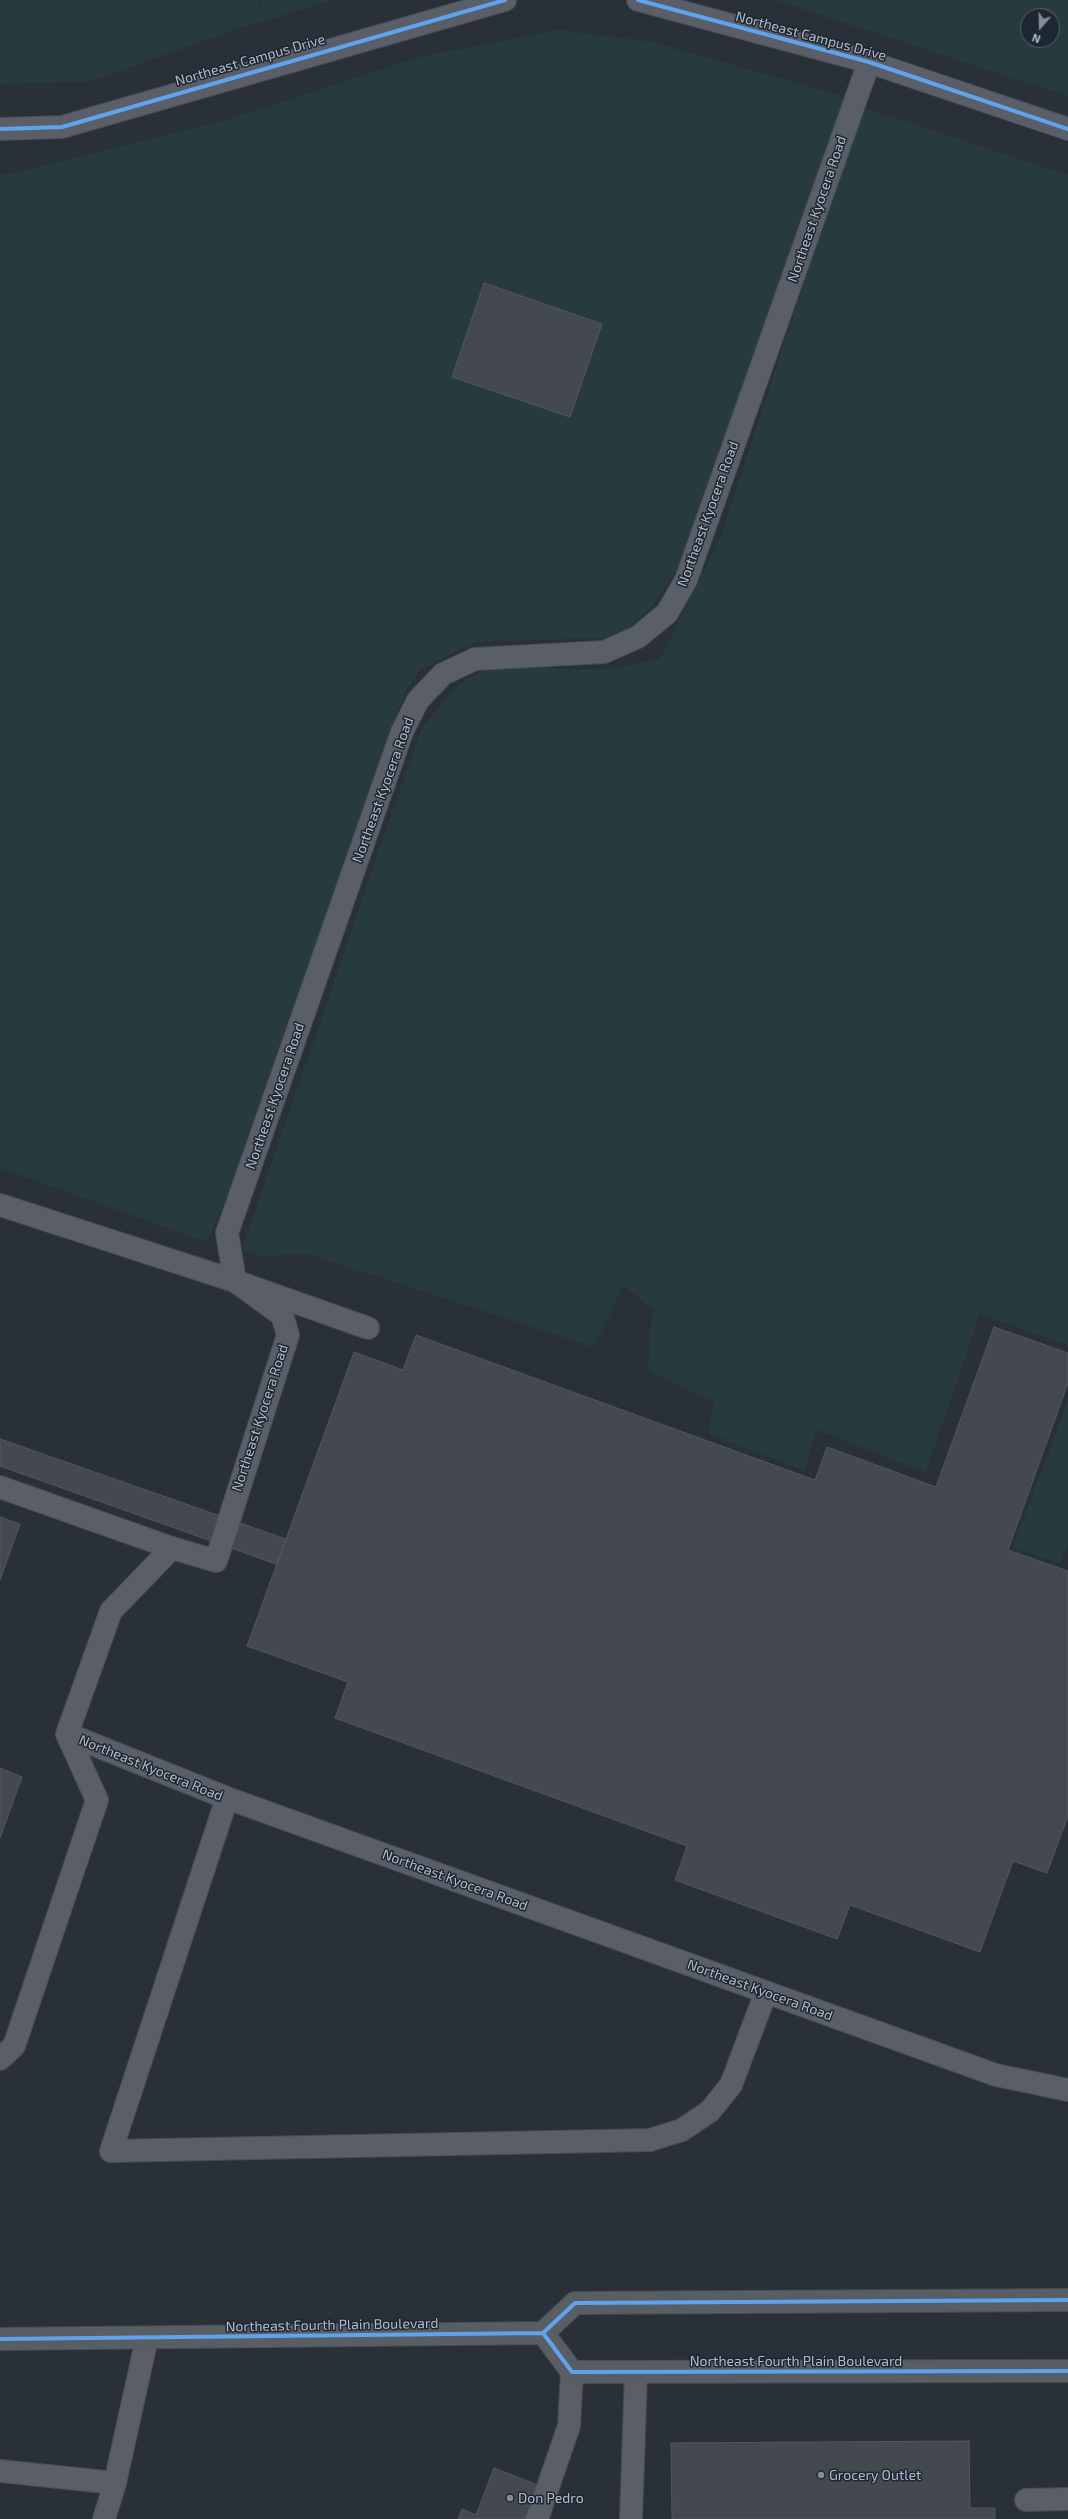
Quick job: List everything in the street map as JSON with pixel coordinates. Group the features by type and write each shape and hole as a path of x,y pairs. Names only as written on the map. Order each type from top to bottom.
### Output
{"main road":[{"path":"572,2372 544,2334 575,2303 1068,2300"},
{"name":"Northeast Fourth Plain Boulevard","path":"0,2338 544,2334"},
{"name":"Northeast Fourth Plain Boulevard","path":"572,2372 1068,2371"}],"street":[{"name":"Northeast Campus Drive","path":"0,129 62,127 505,0"},
{"name":"Northeast Campus Drive","path":"638,0 869,62 1068,129"},
{"name":"Northeast Kyocera Road","path":"869,62 686,580 667,612 638,637 604,652 475,658 443,674 418,700 402,732 227,1233 235,1280 282,1314 288,1335 216,1560 172,1548 111,1611 67,1734 227,1798 996,2075 1068,2090"},
{"path":"0,1205 235,1280 368,1328"},
{"path":"0,1486 172,1548"},
{"path":"0,2059 14,2046 97,1800 67,1734"},
{"path":"227,1798 111,2151 650,2140 682,2130 710,2111 731,2085 766,1992"},
{"path":"104,2519 115,2482 147,2338"},
{"path":"537,2519 569,2426 572,2372"},
{"path":"631,2519 636,2372"},
{"path":"0,2471 115,2482"},
{"path":"1026,2500 1068,2499"}],"green space":[{"path":"0,0 260,0 251,24 92,81 0,84"},
{"path":"261,0 333,0 252,25"},
{"path":"776,0 1068,0 1068,96"},
{"path":"559,30 652,42 843,96 843,119 680,565 653,605 628,629 603,638 475,642 421,670 405,691 225,1202 207,1242 0,1168 0,174 9,174 233,118 419,57"},
{"path":"861,107 1068,175 1068,1345 980,1314 926,1472 817,1430 804,1471 708,1433 714,1402 648,1371 652,1308 623,1286 594,1347 305,1253 264,1257 242,1250 421,728 458,685 488,666 606,670 660,659 722,534"},
{"path":"1068,1401 1068,1544 1060,1564 1013,1547"}],"building":[{"path":"484,283 602,324 570,417 452,377"},
{"path":"994,1327 1068,1353 1068,1383 1008,1550 1068,1571 1068,1816 1047,1873 1013,1861 980,1952 850,1905 837,1939 675,1880 687,1846 335,1718 348,1682 247,1646 354,1352 403,1370 416,1335 815,1480 827,1447 936,1487"},
{"path":"0,1439 286,1539 276,1564 0,1466"},
{"path":"0,1517 20,1524 0,1580"},
{"path":"0,1768 22,1777 0,1838"},
{"name":"Grocery Outlet","path":"969,2441 970,2508 995,2508 995,2519 672,2519 671,2443"},
{"name":"Don Pedro","path":"494,2468 543,2487 530,2519 458,2519 462,2509 476,2515"}],"cycle path":[{"path":"0,129 62,127 505,0"},
{"path":"638,0 869,62 1068,129"},
{"path":"0,2339 543,2333 575,2303 1068,2300"},
{"path":"543,2333 572,2372 1068,2371"}],"place":[{"name":"Grocery Outlet","path":"821,2475"},
{"name":"Don Pedro","path":"510,2498"}]}
